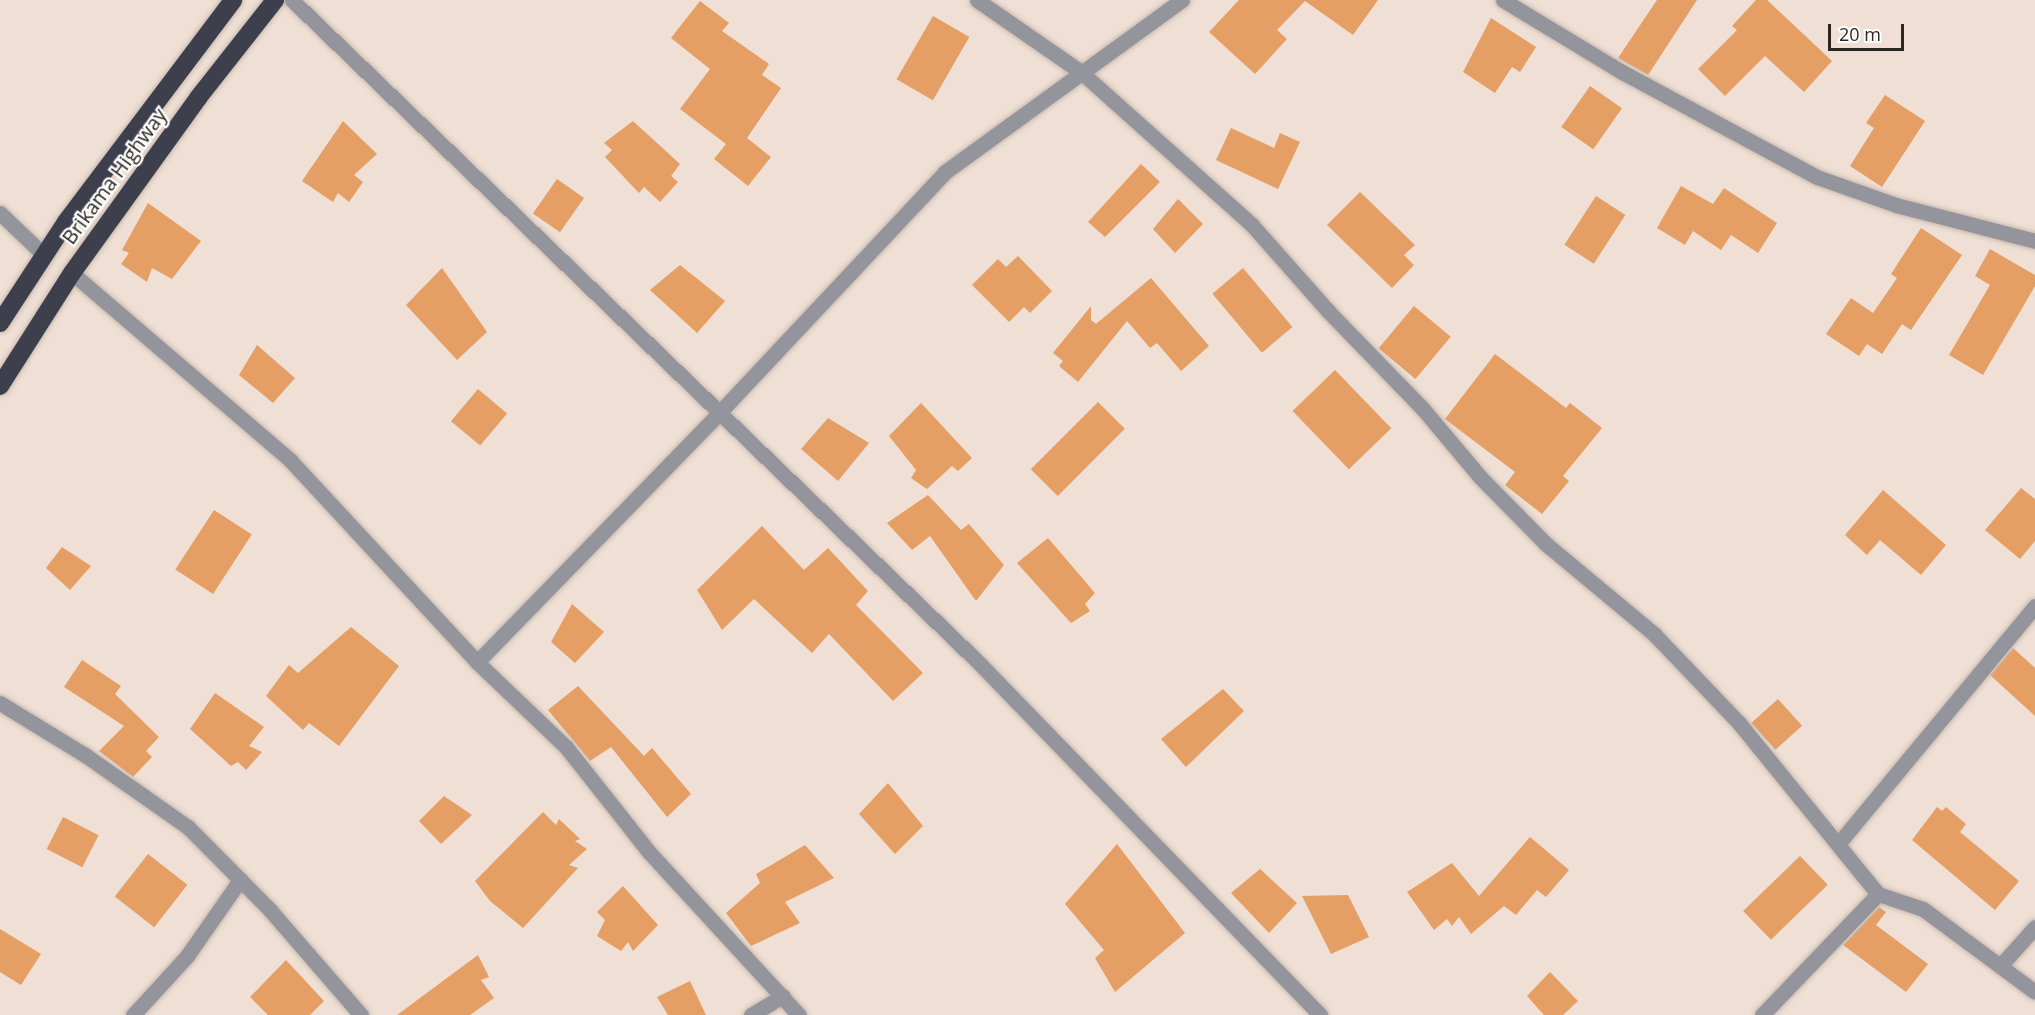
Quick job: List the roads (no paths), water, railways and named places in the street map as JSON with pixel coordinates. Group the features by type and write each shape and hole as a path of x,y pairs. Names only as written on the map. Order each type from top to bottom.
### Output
{"highway":[{"name":"Brikama Highway","path":"0,323 44,255 173,76 233,0"},
{"name":"Brikama Highway","path":"0,386 72,273 198,98 274,0"}],"street":[{"path":"292,0 980,664 1320,1015"},
{"path":"977,0 1081,72 1252,225 1328,311 1424,409 1480,477 1546,543 1654,634 1739,723 1878,894 1923,909 2035,992"},
{"path":"477,662 719,413 945,172 1182,0"},
{"path":"1503,0 1622,72 1817,177 1896,205 2035,241"},
{"path":"0,213 44,255"},
{"path":"72,273 290,460 477,662 566,747 648,851 799,1015"},
{"path":"1838,844 2035,606"},
{"path":"0,703 85,755 188,827 240,880 362,1015"},
{"path":"133,1015 187,956 240,880"},
{"path":"1762,1015 1878,894"},
{"path":"2001,966 2035,927"},
{"path":"751,1015 783,996"}]}
